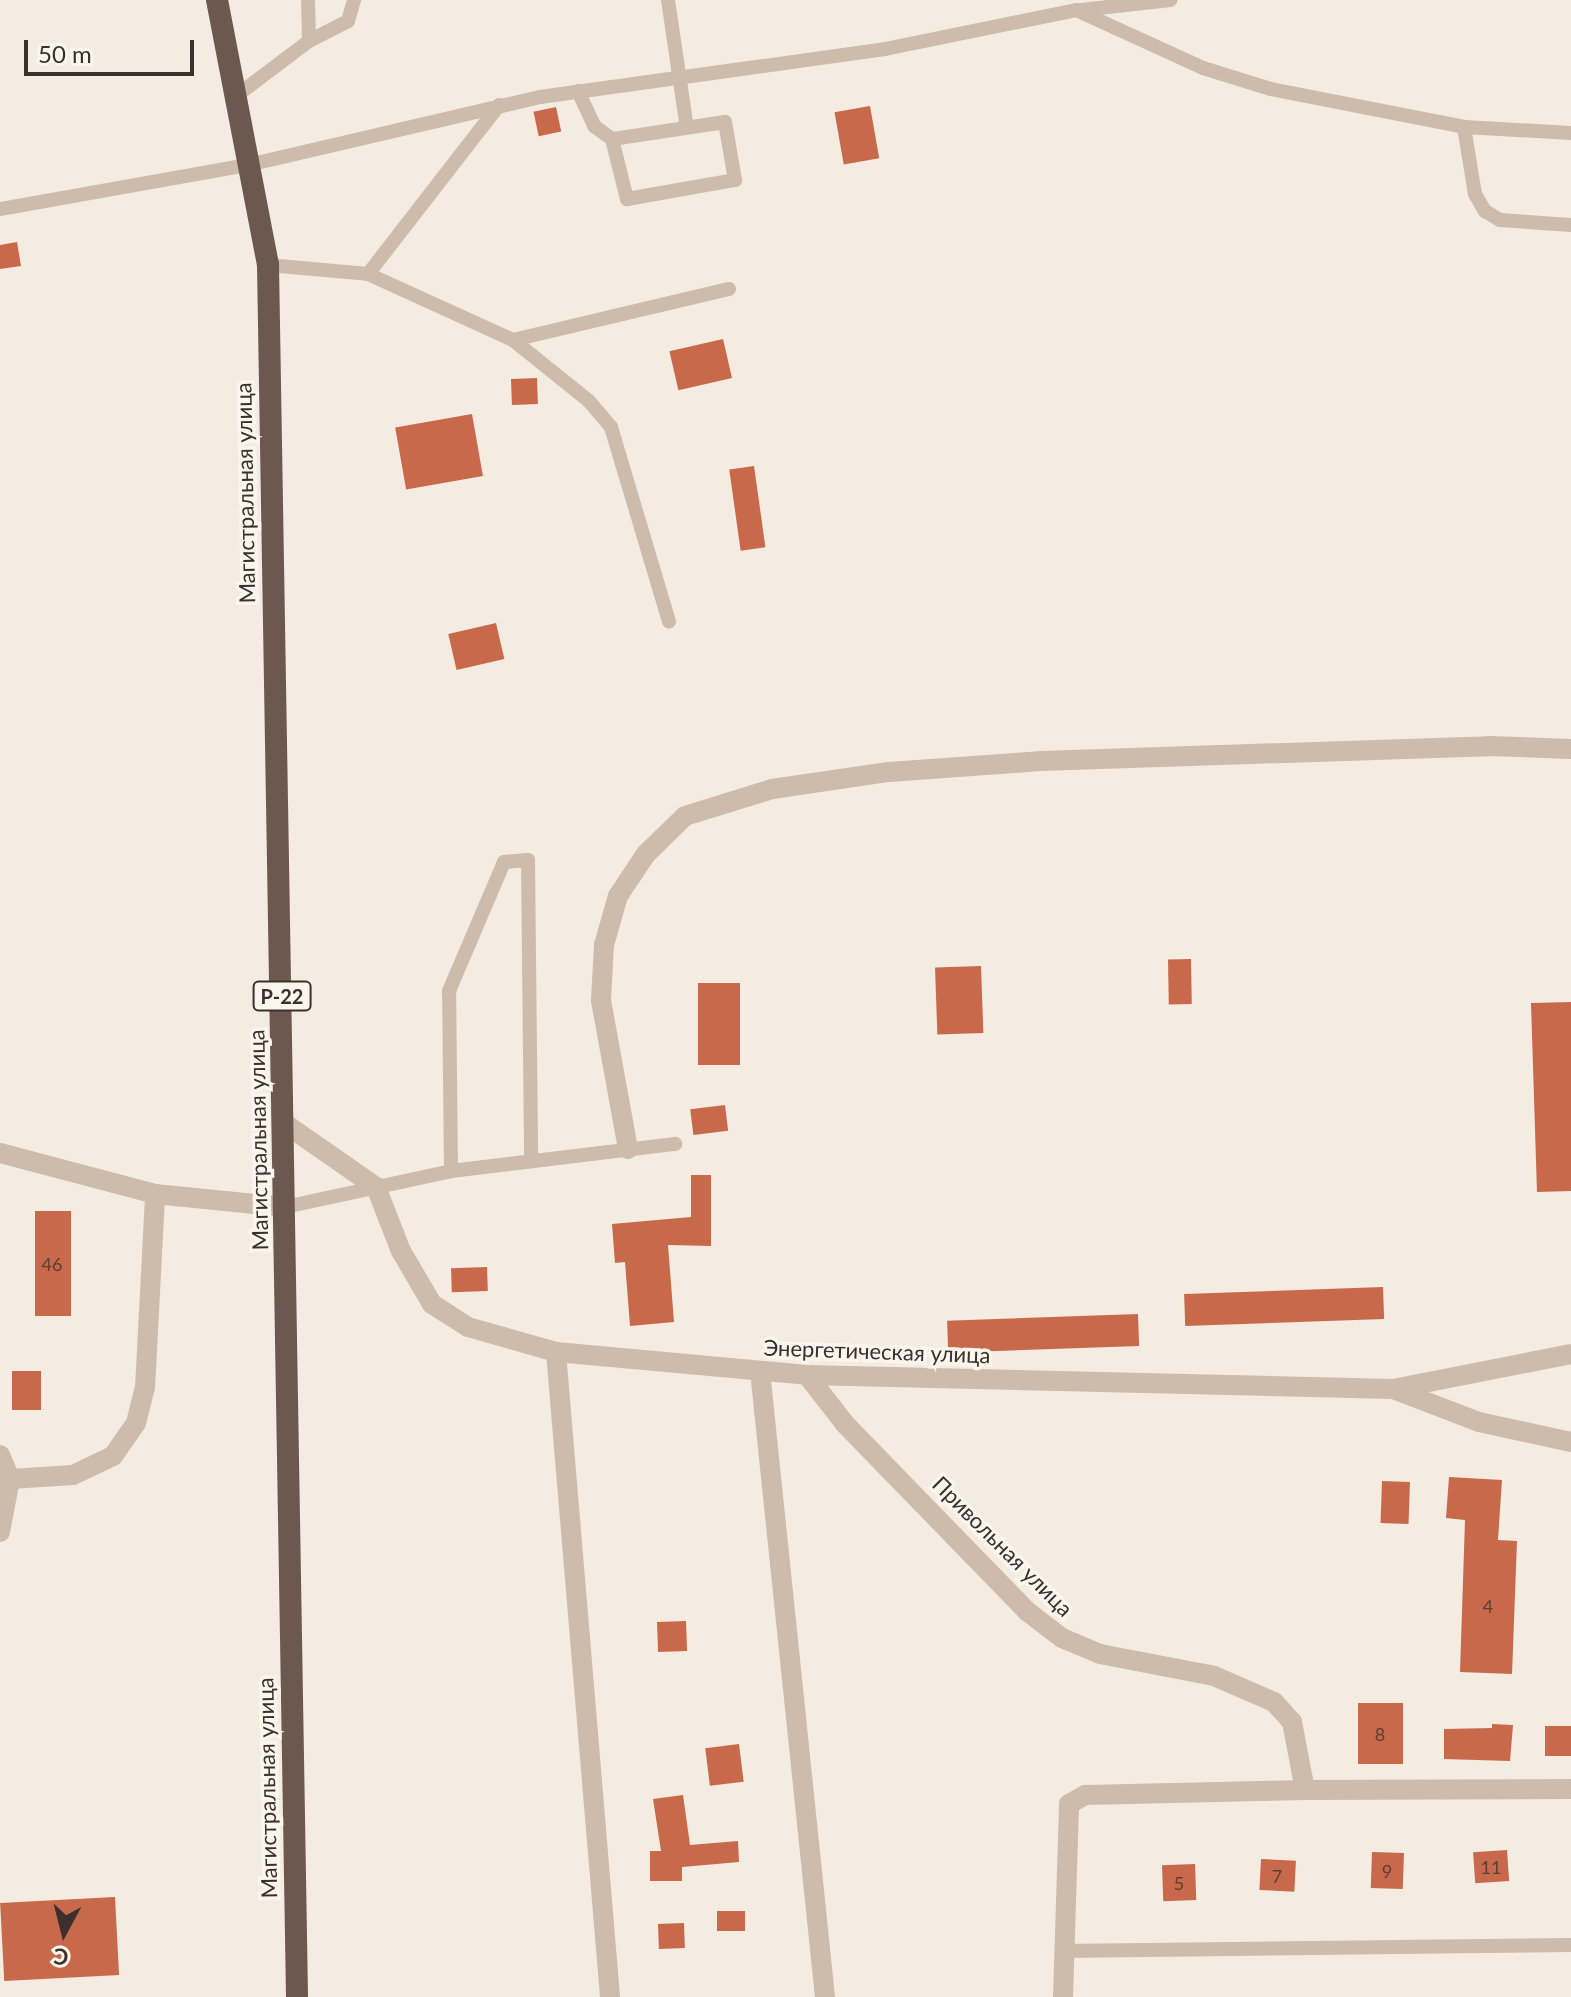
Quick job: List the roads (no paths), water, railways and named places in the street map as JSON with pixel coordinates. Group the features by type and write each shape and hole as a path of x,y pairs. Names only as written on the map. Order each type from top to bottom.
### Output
{"highway":[{"name":"Магистральная улица","path":"217,0 232,99 268,265 297,1997"}],"street":[{"path":"628,1149 601,1000 604,945 618,896 646,854 685,816 772,789 1011,763 1489,746 1571,749"},
{"path":"284,1123 376,1187"},
{"path":"0,1153 155,1194 285,1207"},
{"name":"Энергетическая улица","path":"376,1187 401,1251 432,1304 468,1327 556,1352 807,1375 1393,1389 1571,1354"},
{"path":"10,1479 73,1475 113,1456 136,1423 145,1388 155,1194"},
{"path":"556,1352 610,1997"},
{"path":"760,1371 825,1997"},
{"name":"Привольная улица","path":"807,1375 845,1424 1028,1612 1062,1638 1137,1663 1214,1676 1274,1702 1292,1722 1305,1790"},
{"path":"1393,1389 1479,1422 1571,1442"},
{"path":"0,1455 10,1479 0,1532"},
{"path":"1063,1997 1066,1812 1077,1797 1305,1790 1571,1789"}],"lane":[{"path":"308,0 309,41"},
{"path":"232,99 309,41 348,21 354,0"},
{"path":"668,0 682,77 687,128"},
{"path":"0,209 248,165 499,105 578,91 885,49 1076,10 1170,0"},
{"path":"1076,10 1203,68 1271,89 1464,127 1571,133"},
{"path":"578,91 594,126 612,139 627,199 735,180 725,122 612,139"},
{"path":"368,274 499,105"},
{"path":"1464,127 1475,194 1485,211 1500,220 1571,225"},
{"path":"268,265 368,274 513,340 589,401 611,427 669,622"},
{"path":"513,340 729,289"},
{"path":"451,1171 449,991 504,862 528,860 531,1161"},
{"path":"285,1207 451,1171 675,1144"},
{"path":"1062,1951 1571,1945"}]}
